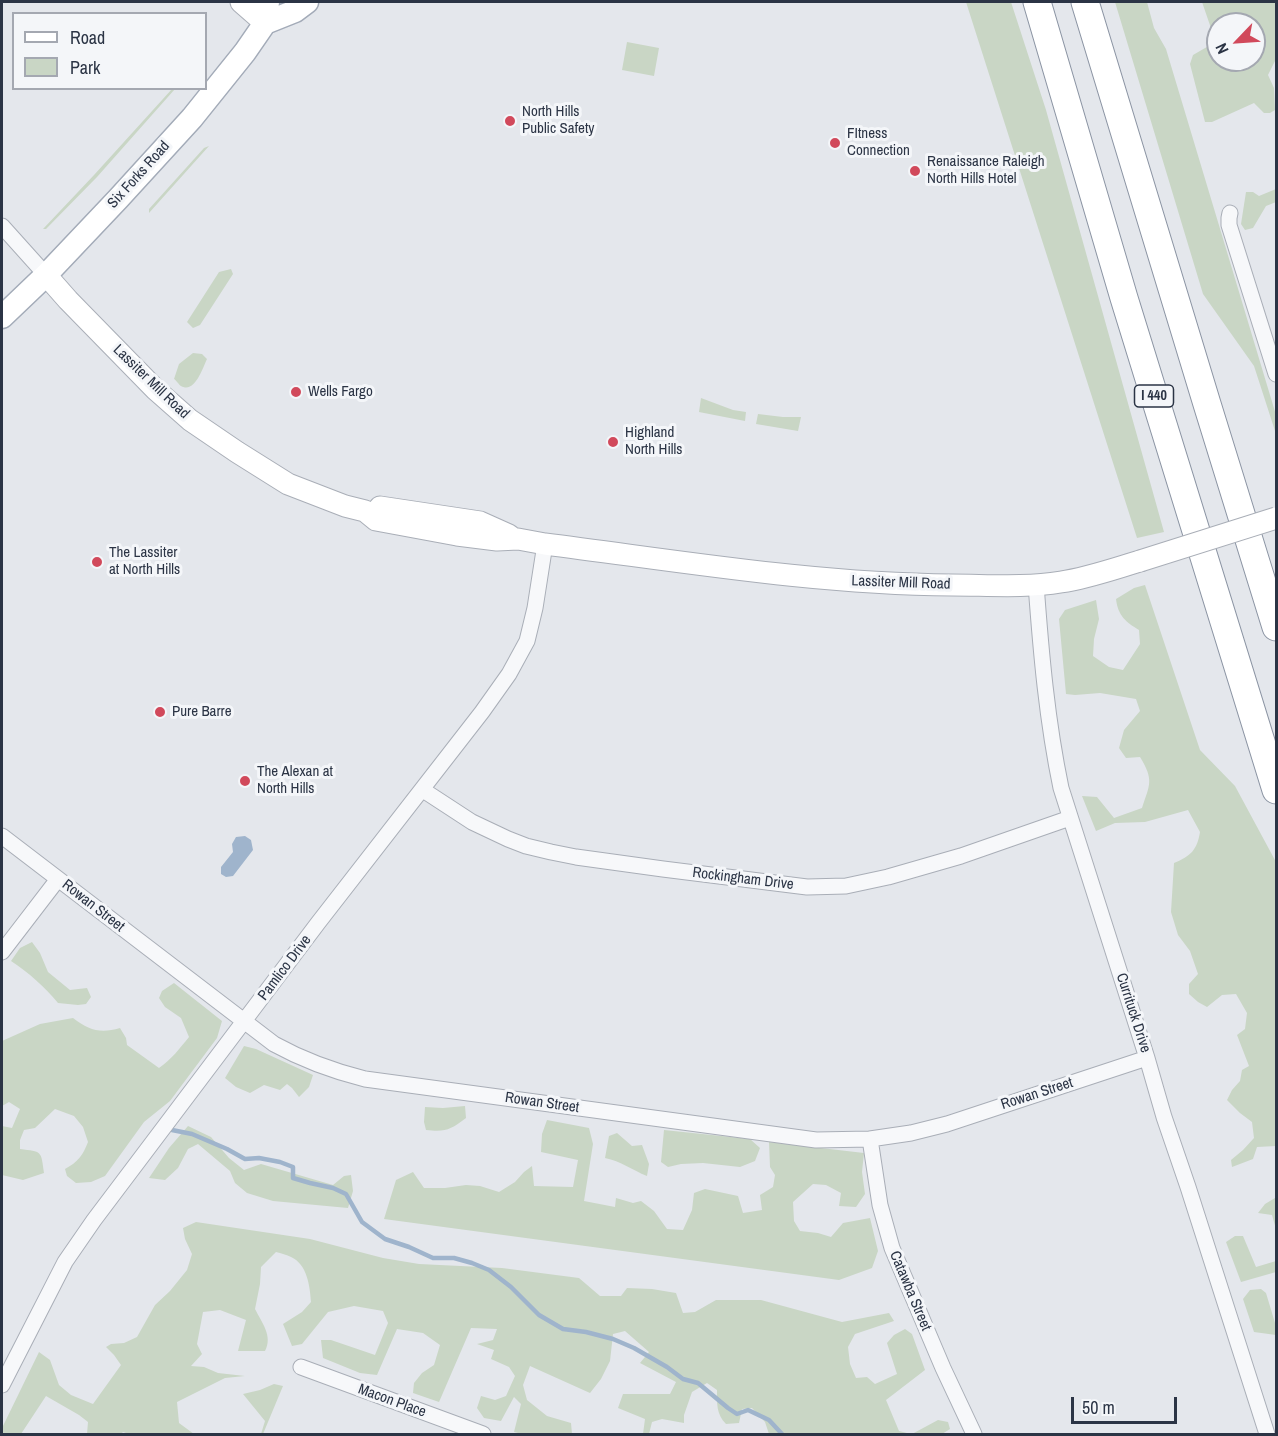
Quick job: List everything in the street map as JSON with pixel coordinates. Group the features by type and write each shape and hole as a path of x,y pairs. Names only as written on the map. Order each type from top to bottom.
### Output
{"highway":[{"path":"1030,2 1040,13"},
{"path":"1085,2 1276,627"},
{"name":"I 440","path":"1040,13 1124,298 1276,790"}],"main road":[{"path":"241,2 267,12 295,11 307,2"},
{"name":"Six Forks Road","path":"2,317 46,275 192,118 245,52 267,12"},
{"name":"Lassiter Mill Road","path":"46,275 156,390 190,420 288,484 345,506 365,511 376,520 448,534 497,540 518,539 728,568 854,582 1020,586 1083,578 1276,518"}],"street":[{"path":"1230,213 1229,225 1276,374"},
{"name":"Lassiter Mill Road","path":"2,226 46,275"},
{"name":"Pamlico Drive","path":"2,1385 75,1246 509,674 526,641 535,609 545,544"},
{"name":"Currituck Drive","path":"1036,584 1053,752 1061,788 1164,1117 1267,1434"},
{"name":"Rockingham Drive","path":"423,790 472,822 515,842 551,852 807,886 846,886 888,877 961,856 1070,818"},
{"name":"Rowan Street","path":"2,836 274,1044 294,1055 339,1072 365,1078 806,1138 836,1140 870,1139 911,1133 947,1124 1147,1058"},
{"path":"2,952 58,879"},
{"name":"Catawba Street","path":"870,1139 880,1205 892,1248 974,1434"},
{"name":"Macon Place","path":"301,1367 483,1434"}],"green space":[{"path":"966,2 1011,2 1046,110 1164,532 1137,538"},
{"path":"1115,2 1147,2 1154,28 1166,49 1276,415 1276,434 1254,366 1203,294"},
{"path":"1202,2 1276,2 1276,59 1268,75 1274,88 1275,110 1264,113 1254,103 1212,122 1205,122 1190,64 1193,55 1206,47 1206,72 1266,72 1266,12 1206,14"},
{"path":"627,42 659,48 654,76 622,70"},
{"path":"171,90 174,90 97,177 46,229 43,229"},
{"path":"209,146 149,213 149,209 204,148"},
{"path":"1276,189 1276,202 1266,206 1253,228 1245,230 1241,224 1246,192 1253,192 1259,196"},
{"path":"231,269 233,274 200,325 193,328 187,322 219,272"},
{"path":"193,353 202,354 207,359 194,383 186,387 180,386 174,379 179,364"},
{"path":"701,398 733,410 746,412 745,421 699,412"},
{"path":"758,414 801,417 798,431 756,424"},
{"path":"1145,585 1200,750 1235,786 1276,862 1276,1146 1257,1147 1253,1159 1232,1167 1231,1160 1254,1138 1252,1122 1227,1100 1240,1081 1242,1070 1249,1066 1237,1035 1245,1029 1247,1013 1236,994 1222,995 1207,1007 1189,994 1189,984 1198,974 1190,951 1178,935 1171,912 1174,863 1192,852 1200,832 1188,810 1145,822 1115,823 1096,831 1082,796 1097,797 1114,818 1142,808 1149,787 1147,771 1140,757 1126,758 1119,748 1124,730 1140,711 1136,699 1100,693 1066,694 1059,619 1065,610 1096,600 1099,619 1093,656 1109,667 1123,670 1140,644 1139,630 1123,618 1116,599 1134,588"},
{"path":"32,942 40,953 48,972 70,990 87,988 91,997 86,1004 58,1003 36,980 11,961 20,948"},
{"path":"174,983 222,1021 217,1038 170,1101 144,1122 105,1176 91,1182 76,1183 67,1176 65,1169 80,1158 88,1142 83,1127 74,1116 55,1109 35,1128 24,1130 20,1140 20,1149 36,1152 41,1156 44,1173 23,1180 2,1175 2,1126 12,1128 20,1109 9,1102 2,1106 2,1041 40,1024 73,1018 95,1030 106,1031 120,1028 127,1045 159,1068 189,1037 181,1018 165,1007 159,998 162,991"},
{"path":"244,1046 256,1049 313,1075 309,1087 299,1097 287,1084 280,1090 264,1085 250,1093 236,1087 225,1078"},
{"path":"465,1106 466,1118 456,1125 438,1131 426,1130 425,1107"},
{"path":"547,1120 589,1128 593,1144 584,1201 615,1207 616,1198 633,1203 641,1201 654,1211 667,1229 683,1230 692,1210 694,1193 705,1189 738,1196 743,1213 762,1210 760,1195 773,1187 775,1175 770,1167 769,1142 864,1153 862,1172 865,1194 856,1207 839,1206 841,1193 826,1185 813,1184 793,1202 794,1221 800,1231 831,1237 843,1223 870,1218 878,1251 872,1268 839,1280 384,1219 396,1180 413,1172 424,1188 466,1185 480,1186 499,1192 515,1182 532,1166 534,1186 573,1187 578,1160 541,1152 542,1134"},
{"path":"188,1126 211,1137 229,1158 244,1170 261,1164 333,1185 344,1176 351,1175 353,1191 348,1208 273,1201 247,1193 235,1183 230,1171 198,1144 188,1149 178,1168 165,1180 149,1178 169,1148"},
{"path":"664,1130 750,1139 760,1148 755,1161 740,1167 703,1163 668,1167 661,1162"},
{"path":"617,1133 632,1146 642,1145 649,1164 647,1176 605,1158 609,1136"},
{"path":"1276,1193 1276,1229 1272,1215 1258,1213 1265,1204 1275,1198"},
{"path":"196,1222 310,1239 383,1258 419,1264 502,1268 579,1278 600,1296 621,1296 627,1288 676,1293 683,1313 695,1312 716,1300 761,1300 842,1322 889,1313 894,1321 855,1334 848,1347 850,1364 856,1378 867,1377 875,1384 897,1374 887,1343 894,1335 905,1329 912,1334 925,1370 886,1400 899,1431 911,1434 769,1434 765,1422 752,1408 742,1409 739,1423 726,1424 719,1412 717,1390 707,1383 692,1392 684,1415 684,1423 662,1419 652,1422 649,1434 643,1434 645,1419 618,1408 623,1394 670,1394 676,1382 640,1363 649,1352 625,1331 613,1334 610,1361 601,1379 590,1393 530,1366 523,1385 527,1400 547,1416 571,1423 572,1434 514,1432 521,1404 514,1397 501,1421 484,1418 477,1408 481,1396 495,1400 506,1396 515,1376 509,1367 491,1359 494,1350 477,1344 493,1340 497,1329 471,1328 439,1402 413,1393 414,1383 422,1373 434,1365 440,1345 423,1333 397,1329 377,1375 360,1373 323,1358 321,1340 331,1340 375,1355 388,1323 383,1311 354,1306 328,1312 302,1344 292,1346 283,1324 302,1312 311,1302 310,1289 301,1265 291,1257 276,1252 261,1267 255,1309 267,1335 265,1351 238,1351 246,1320 220,1310 203,1312 197,1344 202,1354 191,1366 204,1367 218,1373 245,1376 225,1378 177,1402 179,1423 194,1434 129,1434 123,1432 121,1434 87,1434 88,1422 46,1396 21,1434 2,1434 2,1428 39,1352 50,1360 59,1385 71,1395 93,1404 121,1365 106,1347 137,1337 155,1305 187,1270 192,1254 183,1228"},
{"path":"1235,1236 1243,1236 1256,1267 1276,1261 1276,1272 1241,1282 1226,1242"},
{"path":"1261,1289 1266,1293 1276,1323 1276,1335 1254,1332 1243,1299 1250,1290"},
{"path":"274,1384 283,1386 263,1434 261,1434 265,1421 243,1394"},
{"path":"938,1420 948,1422 950,1429 942,1434 912,1434"}],"water":[{"path":"245,836 251,840 253,850 233,876 226,877 221,874 221,867 233,852 232,844 236,837"}],"waterway":[{"path":"172,1130 192,1134 245,1159 259,1158 293,1167 293,1178 333,1188 346,1194 362,1222 385,1239 433,1258 454,1258 489,1270 511,1287 539,1315 563,1329 613,1339 634,1348 683,1379 698,1383 737,1414 748,1410 769,1420 782,1434"}],"place":[{"name":"North Hills Public Safety","path":"510,121"},
{"name":"FItness Connection","path":"835,143"},
{"name":"Renaissance Raleigh North Hills Hotel","path":"915,171"},
{"name":"Wells Fargo","path":"296,392"},
{"name":"Highland North Hills","path":"613,442"},
{"name":"The Lassiter at North Hills","path":"97,562"},
{"name":"Pure Barre","path":"160,712"},
{"name":"The Alexan at North Hills","path":"245,781"}]}
